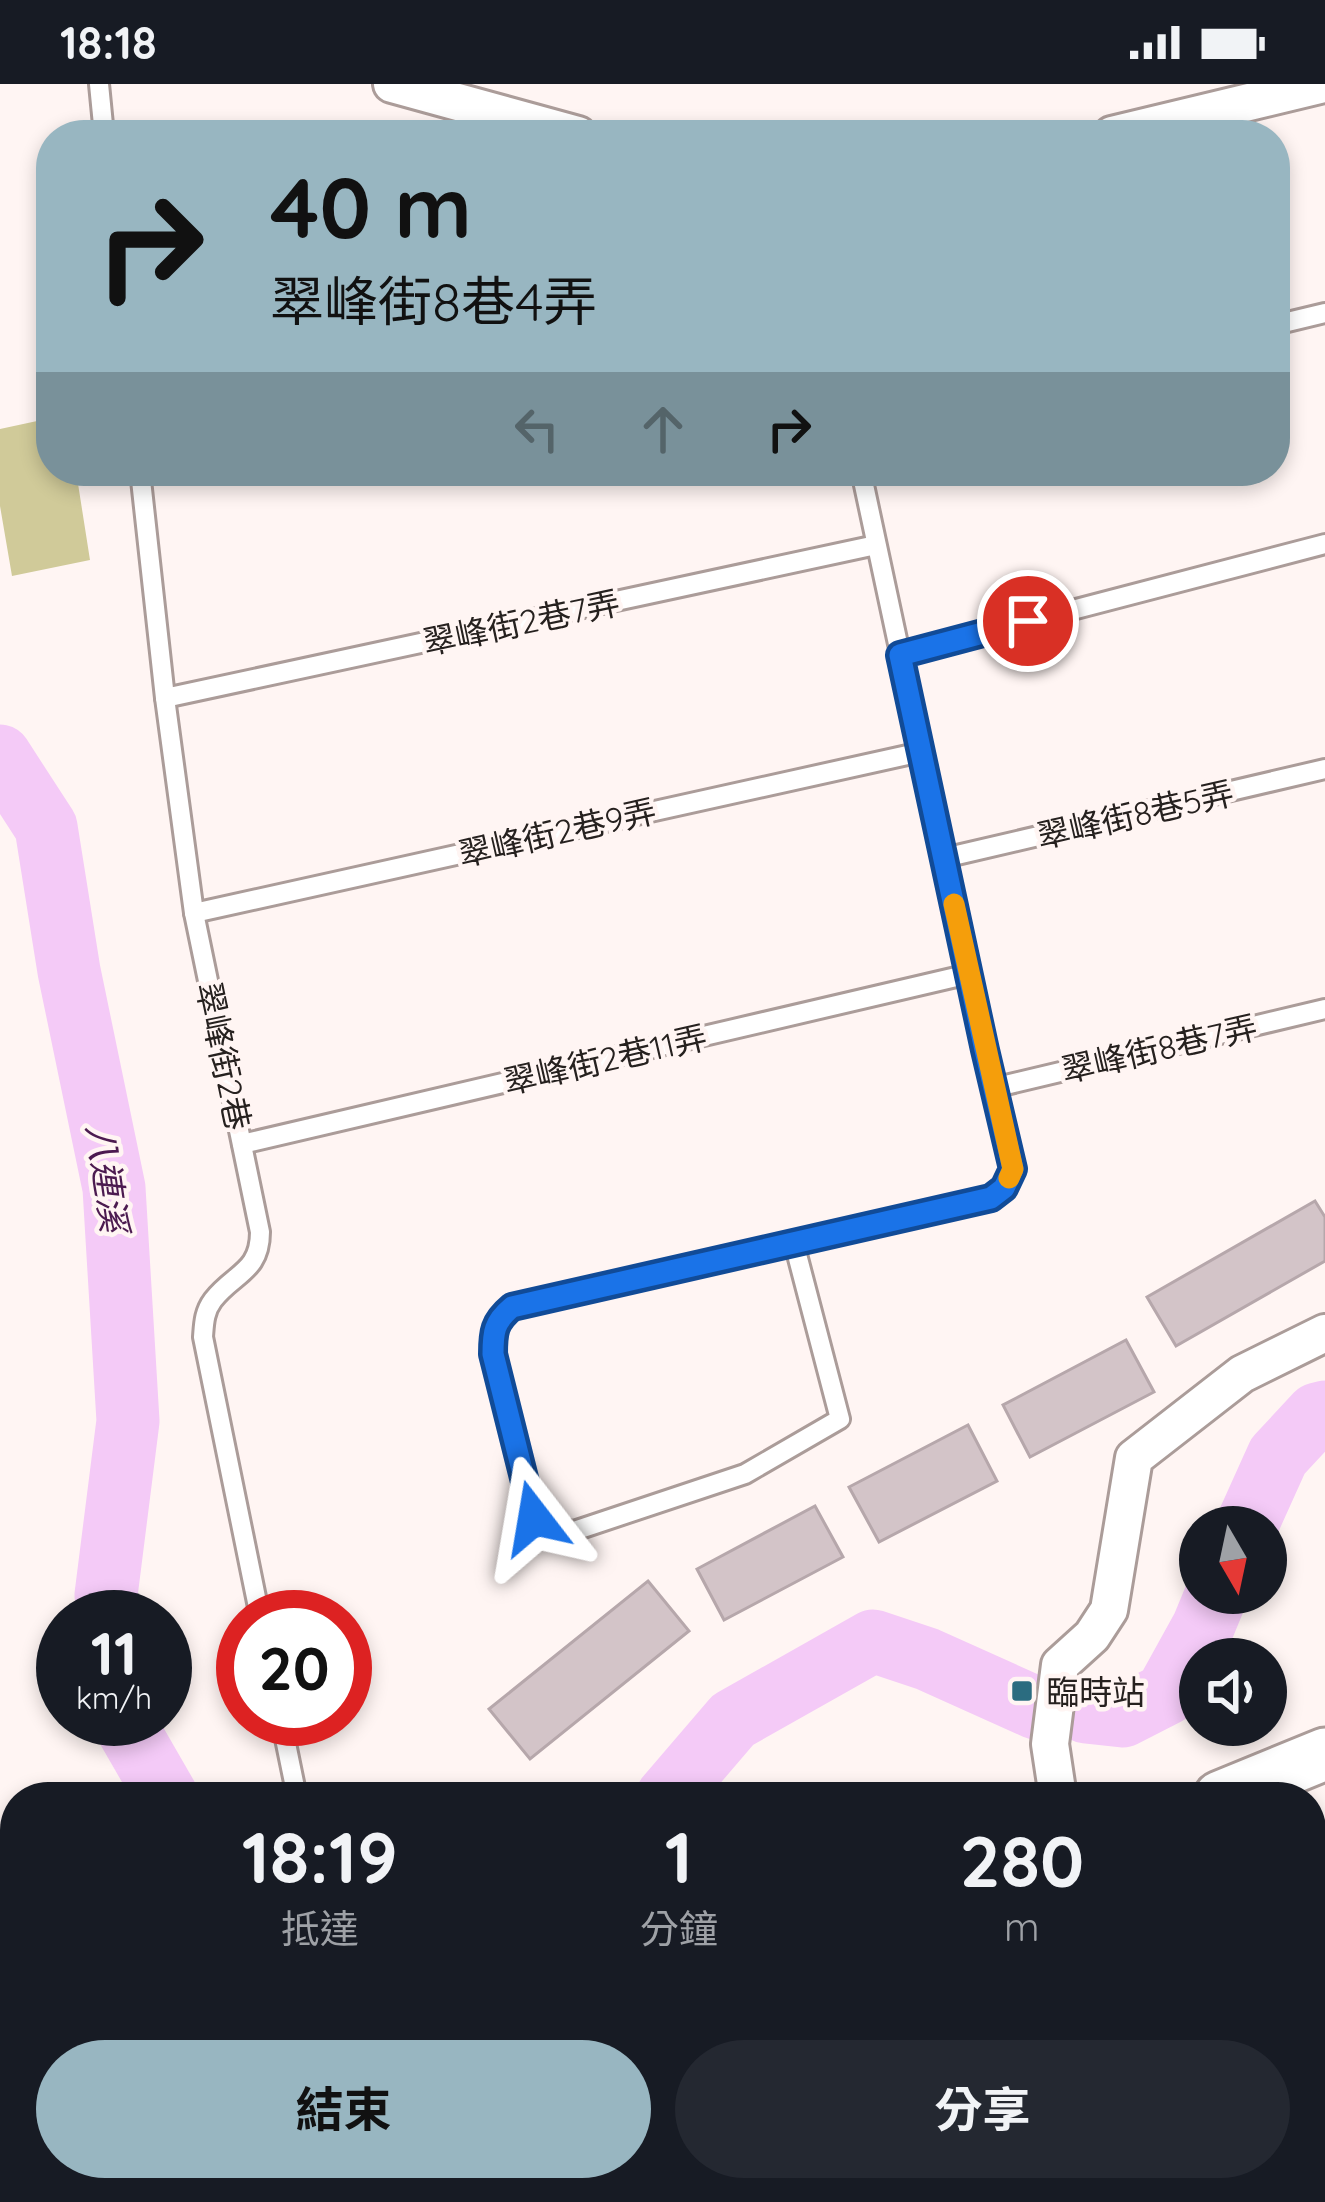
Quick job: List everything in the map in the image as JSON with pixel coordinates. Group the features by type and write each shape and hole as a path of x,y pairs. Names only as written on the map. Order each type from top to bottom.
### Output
{"street":[{"path":"392,84 523,120"},
{"path":"1176,120 1324,85"},
{"path":"1056,1782 1051,1744 1060,1665 1092,1636 1109,1610 1135,1458 1242,1374 1325,1333"},
{"path":"1257,1782 1325,1754"}],"lane":[{"path":"99,84 103,120"},
{"path":"1290,321 1325,313"},
{"name":"翠峰街2巷","path":"142,486 194,913 260,1232 260,1249 252,1265 213,1299 205,1314 203,1337 255,1590"},
{"path":"794,1243 841,1419 745,1474 574,1532 541,1525 534,1518 493,1354 494,1328 512,1307 991,1198 1004,1188 1013,1169 864,486"},
{"path":"900,655 1325,544"},
{"name":"翠峰街2巷7弄","path":"165,698 876,545"},
{"name":"翠峰街2巷9弄","path":"194,913 921,752"},
{"name":"翠峰街8巷5弄","path":"944,858 1325,769"},
{"name":"翠峰街2巷11弄","path":"242,1144 969,974"},
{"name":"翠峰街8巷7弄","path":"993,1088 1325,1009"},
{"path":"287,1746 294,1782"}],"shaded area":[{"path":"36,421 36,486 78,486 90,560 12,576 0,506 0,429"}],"building":[{"path":"1315,1201 1325,1217 1325,1261 1176,1346 1147,1297"},
{"path":"1126,1340 1154,1392 1030,1457 1003,1405"},
{"path":"968,1425 997,1481 879,1542 849,1487"},
{"path":"815,1506 843,1557 724,1620 697,1569"},
{"path":"648,1581 689,1631 530,1759 489,1709"}],"waterway":[{"name":"八連溪","path":"0,756 46,827 69,971 114,1188 128,1421 107,1590"},
{"name":"八連溪","path":"1255,1506 1278,1456 1317,1414 1325,1412"},
{"name":"八連溪","path":"1086,1712 1123,1716 1166,1694 1208,1614"},
{"name":"八連溪","path":"680,1782 733,1720 873,1641 927,1659 1036,1708"},
{"name":"八連溪","path":"138,1746 158,1782"}],"slow traffic":[{"path":"954,904 1013,1169 1009,1178"}],"place":[{"name":"臨時站","path":"1022,1691"}],"route":[{"path":"534,1518 493,1354 494,1328 512,1307 991,1198 1004,1188 1013,1169 900,655 1028,621"}]}
